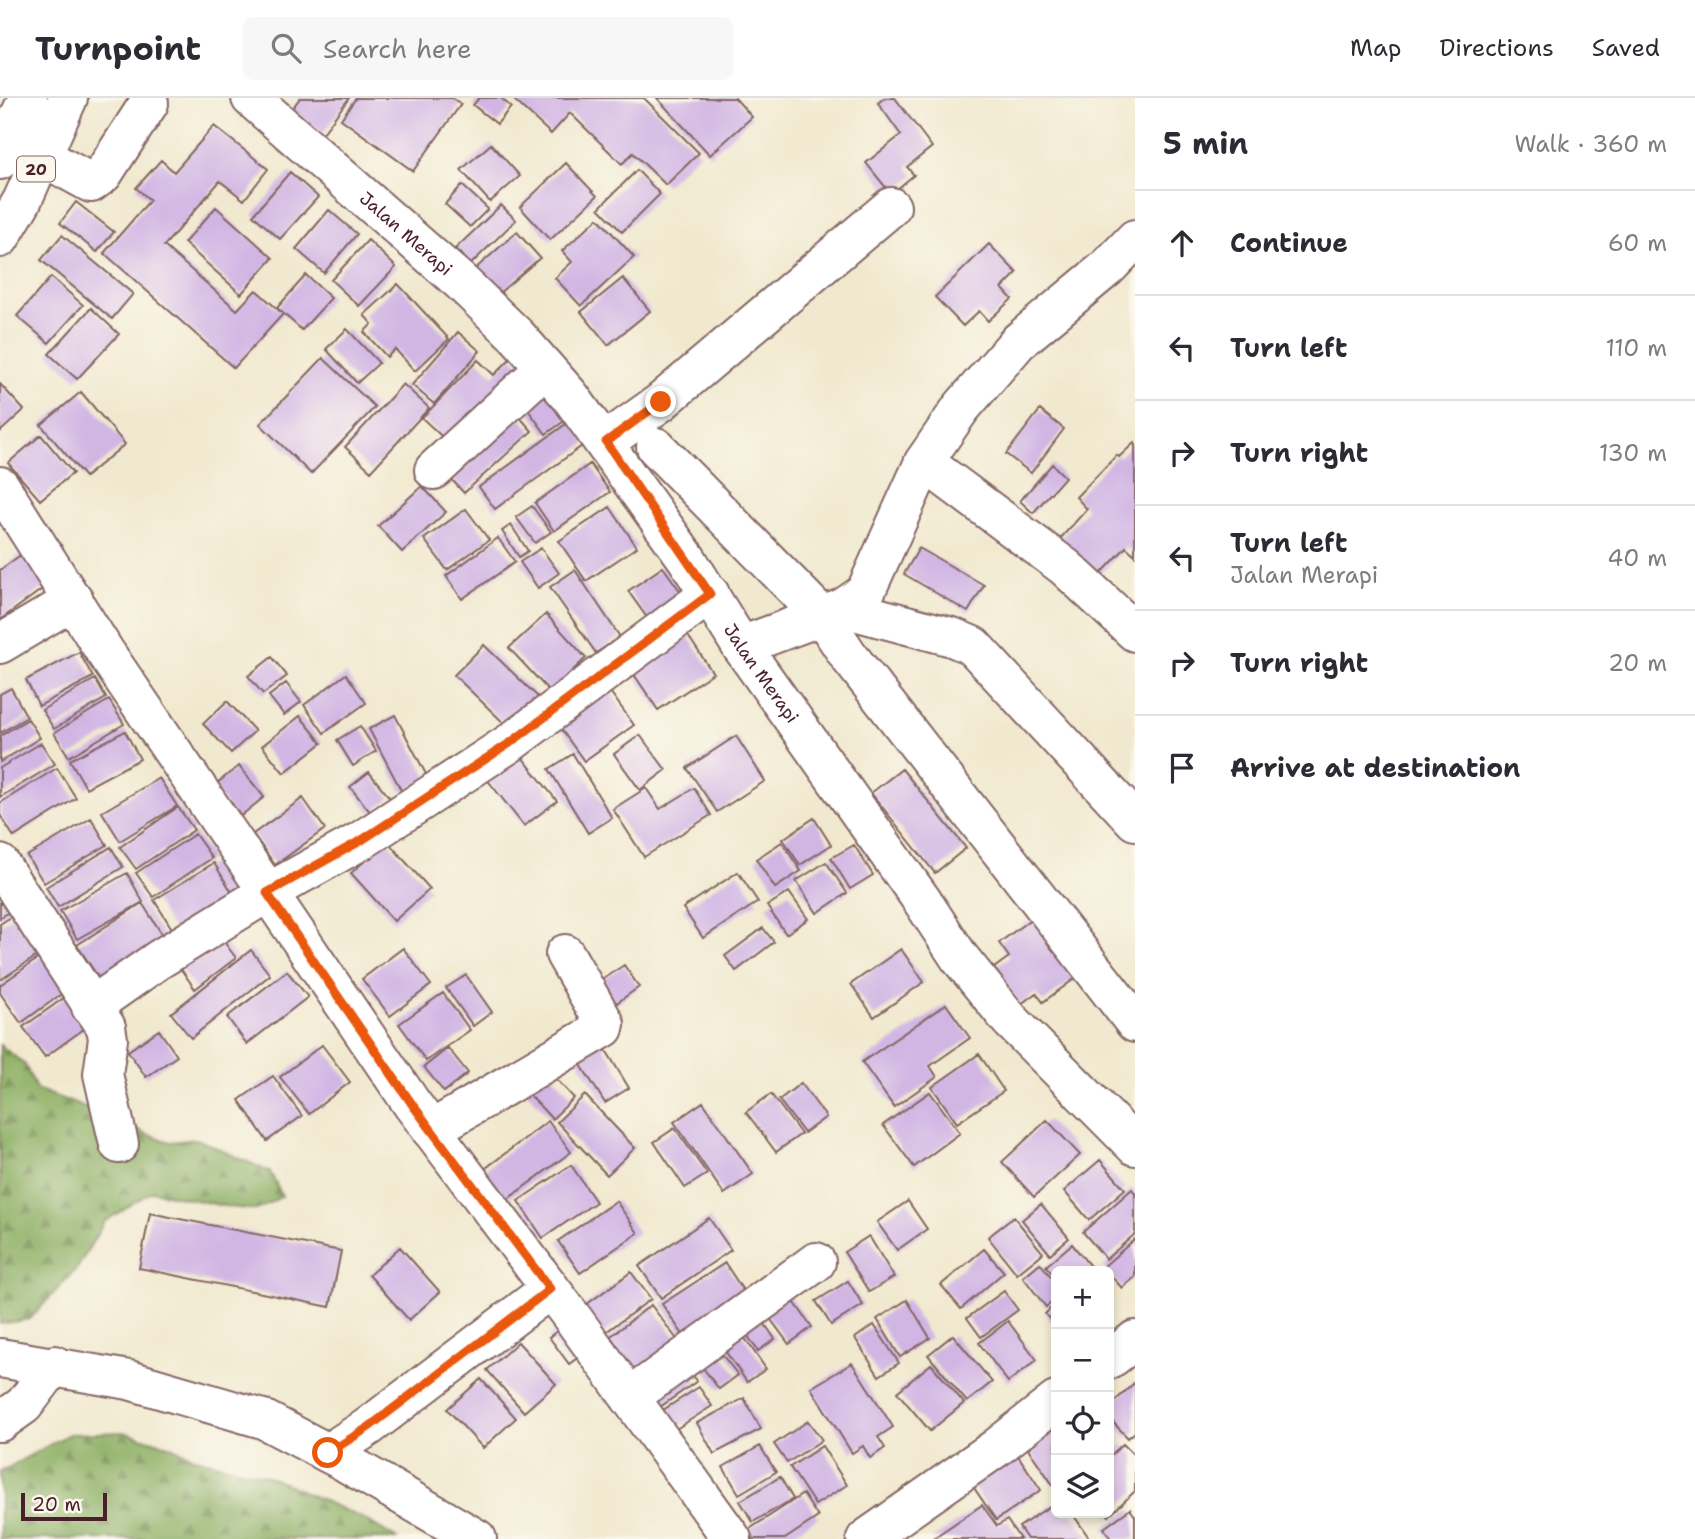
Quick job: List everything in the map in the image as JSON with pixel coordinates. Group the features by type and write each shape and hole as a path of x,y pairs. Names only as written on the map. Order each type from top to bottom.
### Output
{"main road":[{"name":"20","path":"0,238 22,201 18,151 28,98"},
{"name":"20","path":"18,151 68,98"},
{"name":"Jalan Merapi","path":"251,98 462,283 545,368 606,442 710,594 741,646 959,957 1010,1020 1135,1146"},
{"path":"18,151 84,182 96,181 149,103"},
{"path":"606,442 661,402 891,207"},
{"path":"741,646 833,613 865,593 924,462 961,408 1018,342 1122,267 1135,239"},
{"path":"434,470 545,368"},
{"path":"656,447 833,613 848,655 1135,1023"},
{"path":"924,462 1065,567 1135,632"},
{"path":"0,486 105,652 431,1130 732,1539"},
{"path":"91,1007 159,960 267,893 362,840 510,743 710,594"},
{"path":"0,644 74,600"},
{"path":"833,613 952,637 973,646 1135,821"},
{"path":"0,863 108,1033 103,1074 118,1144"},
{"path":"431,1130 604,1028 605,1024 565,954"},
{"path":"630,1397 816,1262"},
{"path":"328,1453 369,1427 550,1289"},
{"path":"1114,1356 1135,1340"},
{"path":"0,1358 54,1365 129,1380 263,1419 328,1453 477,1539"},
{"path":"0,1422 24,1405 54,1365"},
{"path":"866,1539 996,1448 1051,1405"}],"green space":[{"path":"0,1045 25,1065 36,1089 170,1142 197,1139 270,1172 282,1196 257,1210 152,1191 104,1222 78,1267 30,1319 0,1324"},
{"path":"124,1432 173,1447 195,1458 271,1477 366,1520 397,1539 0,1539 0,1472 69,1434"}],"building":[{"path":"300,98 349,98 323,133 291,110"},
{"path":"356,98 452,98 461,104 413,171 341,119"},
{"path":"479,98 501,98 511,107 497,124 473,105"},
{"path":"512,98 644,98 699,153 666,185 633,153 622,164 570,113 551,134"},
{"path":"657,98 735,98 752,117 710,155"},
{"path":"884,98 895,98 932,147 907,167 914,175 891,194 866,163 901,135 878,103"},
{"path":"214,126 268,169 244,200 220,181 164,246 237,310 256,290 283,314 234,368 104,253 150,200 136,188 161,160 174,172"},
{"path":"491,144 520,176 490,202 461,170"},
{"path":"566,163 597,196 550,240 520,207"},
{"path":"637,170 660,194 622,232 599,208"},
{"path":"290,172 318,197 280,239 253,215"},
{"path":"462,185 488,209 470,227 445,204"},
{"path":"76,202 114,232 97,252 60,223"},
{"path":"501,205 516,220 471,264 455,249"},
{"path":"216,207 273,258 241,294 184,243"},
{"path":"329,210 357,234 324,273 296,249"},
{"path":"598,218 634,257 581,306 555,278 572,262 562,251"},
{"path":"517,232 540,258 498,294 475,269"},
{"path":"62,235 133,294 112,319 41,260"},
{"path":"368,240 396,267 359,306 331,280"},
{"path":"989,244 1017,273 1002,288 1012,299 988,321 979,311 963,326 935,297"},
{"path":"306,275 331,298 302,330 277,308"},
{"path":"51,277 83,305 49,343 17,316"},
{"path":"623,278 650,311 608,345 581,312"},
{"path":"398,284 449,339 415,371 395,349 387,357 364,332 372,324 364,315"},
{"path":"91,308 119,334 77,379 49,354"},
{"path":"347,329 379,363 357,383 326,349"},
{"path":"458,332 480,351 434,404 412,385"},
{"path":"512,357 527,371 453,447 422,418 478,360 494,375"},
{"path":"323,358 375,407 311,474 260,424"},
{"path":"0,384 24,410 0,432"},
{"path":"403,384 429,408 371,471 345,447"},
{"path":"551,389 571,416 546,434 526,407"},
{"path":"81,392 125,444 85,477 41,425"},
{"path":"510,406 532,431 464,493 441,468"},
{"path":"1040,410 1064,429 1031,473 1006,454"},
{"path":"570,421 586,443 495,509 479,487"},
{"path":"41,435 73,473 40,500 8,463"},
{"path":"1135,442 1135,555 1126,547 1098,577 1059,540 1087,509 1076,497 1117,455 1119,457"},
{"path":"590,464 610,492 554,531 535,503"},
{"path":"1052,464 1065,477 1033,513 1020,501"},
{"path":"422,486 446,512 402,552 378,526"},
{"path":"532,506 551,532 535,543 516,517"},
{"path":"610,507 637,547 586,581 559,541"},
{"path":"466,509 489,540 447,570 424,539"},
{"path":"511,525 528,551 519,557 502,531"},
{"path":"498,538 515,562 462,599 446,576"},
{"path":"541,548 559,573 538,588 520,562"},
{"path":"919,548 984,585 968,612 904,574"},
{"path":"26,551 49,584 0,620 0,570"},
{"path":"663,567 683,595 648,619 628,591"},
{"path":"575,570 620,637 596,653 550,587"},
{"path":"546,614 586,658 550,692 509,648"},
{"path":"682,627 713,673 658,710 627,664"},
{"path":"484,645 538,697 509,728 454,675"},
{"path":"79,652 93,677 39,706 26,680"},
{"path":"272,657 287,676 263,694 248,676"},
{"path":"346,674 366,703 324,733 304,705"},
{"path":"95,679 106,698 54,729 42,710"},
{"path":"603,682 634,725 584,761 553,718"},
{"path":"286,683 301,702 284,715 269,696"},
{"path":"11,688 27,717 0,733 0,694"},
{"path":"109,700 124,724 69,757 54,733"},
{"path":"227,701 255,731 231,753 203,724"},
{"path":"395,715 428,778 402,792 369,729"},
{"path":"300,716 322,743 284,773 262,746"},
{"path":"28,719 40,738 0,762 0,736"},
{"path":"360,726 376,751 353,766 337,740"},
{"path":"125,731 140,759 86,788 70,760"},
{"path":"640,735 666,770 640,790 614,754"},
{"path":"736,736 765,781 717,812 687,768"},
{"path":"41,743 55,764 0,797 0,768"},
{"path":"518,752 557,801 524,826 486,778"},
{"path":"573,754 612,818 588,833 549,769"},
{"path":"239,766 264,797 237,819 212,787"},
{"path":"57,768 76,798 14,837 0,815 0,803"},
{"path":"902,769 966,848 935,873 871,793"},
{"path":"369,772 390,798 371,813 350,787"},
{"path":"159,778 177,806 120,841 102,812"},
{"path":"646,788 660,809 694,788 711,815 644,857 613,809"},
{"path":"303,798 325,829 275,865 253,834"},
{"path":"178,807 194,830 136,869 120,847"},
{"path":"91,818 107,845 44,883 27,856"},
{"path":"814,818 831,845 800,865 783,839"},
{"path":"195,834 212,858 153,897 136,873"},
{"path":"387,841 430,889 394,921 351,873"},
{"path":"782,842 801,871 775,888 756,859"},
{"path":"854,845 873,875 850,889 831,858"},
{"path":"111,847 123,867 58,907 46,887"},
{"path":"826,862 847,893 817,913 796,881"},
{"path":"214,863 236,899 176,935 154,900"},
{"path":"0,871 22,903 0,918"},
{"path":"738,872 758,902 703,938 683,908"},
{"path":"127,873 143,902 77,939 60,911"},
{"path":"789,892 808,919 786,934 767,906"},
{"path":"142,903 169,945 104,986 77,945"},
{"path":"22,910 48,949 0,980 0,924"},
{"path":"1036,915 1081,974 1043,1002 1036,993 1021,1004 994,968 1009,957 999,943"},
{"path":"763,928 774,942 736,971 725,956"},
{"path":"219,935 236,958 195,989 178,965"},
{"path":"403,948 431,985 390,1016 362,979"},
{"path":"901,949 924,982 874,1017 851,984"},
{"path":"251,950 270,975 191,1038 171,1013"},
{"path":"49,951 74,985 21,1023 0,993 0,985"},
{"path":"624,965 639,987 611,1007 595,984"},
{"path":"287,971 308,997 247,1044 227,1017"},
{"path":"466,975 492,1012 473,1026 446,988"},
{"path":"75,990 96,1020 45,1057 23,1027"},
{"path":"443,993 470,1030 426,1061 399,1024"},
{"path":"946,1004 970,1038 930,1066 937,1077 894,1107 862,1062"},
{"path":"159,1030 177,1056 146,1077 128,1051"},
{"path":"601,1042 629,1088 605,1103 576,1057"},
{"path":"322,1045 350,1082 309,1114 280,1077"},
{"path":"448,1048 468,1073 444,1092 424,1067"},
{"path":"979,1054 1004,1091 957,1123 932,1087"},
{"path":"546,1068 574,1098 552,1119 524,1089"},
{"path":"273,1076 302,1116 267,1141 239,1100"},
{"path":"801,1083 826,1117 804,1133 779,1100"},
{"path":"930,1092 960,1133 914,1167 883,1125"},
{"path":"771,1094 801,1134 776,1152 746,1112"},
{"path":"585,1095 635,1148 607,1175 557,1122"},
{"path":"703,1102 753,1174 724,1194 674,1122"},
{"path":"1047,1120 1080,1155 1034,1197 1002,1162"},
{"path":"548,1121 571,1152 501,1204 478,1174"},
{"path":"675,1128 707,1174 685,1188 654,1142"},
{"path":"1100,1160 1125,1189 1089,1220 1064,1191"},
{"path":"571,1165 596,1202 543,1238 518,1201"},
{"path":"1132,1189 1135,1193 1135,1234 1106,1259 1083,1232"},
{"path":"616,1201 638,1233 580,1273 558,1241"},
{"path":"908,1201 927,1229 897,1250 877,1222"},
{"path":"1041,1204 1069,1238 1050,1254 1022,1220"},
{"path":"150,1213 341,1251 330,1307 139,1268"},
{"path":"1014,1217 1043,1253 1017,1274 988,1237"},
{"path":"709,1218 731,1250 661,1298 639,1266"},
{"path":"869,1236 894,1277 869,1292 844,1252"},
{"path":"1135,1239 1135,1277 1122,1288 1114,1279 1114,1266 1104,1266"},
{"path":"1072,1244 1090,1266 1051,1266 1051,1272 1046,1266"},
{"path":"400,1247 440,1292 409,1320 369,1275"},
{"path":"984,1249 1004,1272 961,1309 941,1285"},
{"path":"725,1263 748,1298 686,1339 662,1304"},
{"path":"1040,1263 1051,1277 1051,1303 1046,1307 1023,1277"},
{"path":"631,1272 651,1299 599,1337 579,1310"},
{"path":"848,1281 863,1305 831,1325 816,1301"},
{"path":"1004,1291 1018,1310 981,1337 967,1318"},
{"path":"787,1292 812,1327 789,1344 763,1309"},
{"path":"907,1300 930,1338 900,1357 877,1319"},
{"path":"651,1305 682,1346 632,1383 602,1343"},
{"path":"1051,1308 1051,1321 1045,1314"},
{"path":"760,1317 775,1339 758,1351 743,1329"},
{"path":"1008,1321 1037,1360 1008,1382 979,1343"},
{"path":"567,1324 587,1351 569,1364 549,1337"},
{"path":"874,1325 899,1363 879,1376 855,1338"},
{"path":"740,1331 766,1369 747,1382 721,1345"},
{"path":"953,1335 992,1382 967,1402 928,1355"},
{"path":"518,1342 556,1384 524,1412 487,1370"},
{"path":"716,1347 738,1375 719,1389 697,1360"},
{"path":"683,1361 697,1381 660,1407 646,1388"},
{"path":"852,1363 893,1427 878,1437 885,1448 870,1458 863,1446 852,1453 811,1388"},
{"path":"931,1364 964,1403 930,1431 897,1392"},
{"path":"481,1379 516,1418 483,1448 447,1409"},
{"path":"1135,1382 1135,1432 1128,1438 1114,1423 1114,1402"},
{"path":"699,1387 712,1406 673,1431 660,1412"},
{"path":"744,1398 761,1429 714,1454 697,1423"},
{"path":"808,1421 822,1440 787,1463 774,1444"},
{"path":"1051,1431 1051,1482 1027,1447"},
{"path":"1123,1444 1135,1456 1135,1491 1114,1511 1114,1455"},
{"path":"760,1446 776,1472 739,1494 723,1467"},
{"path":"822,1446 847,1485 815,1505 790,1467"},
{"path":"1017,1454 1041,1490 996,1520 972,1485"},
{"path":"780,1477 793,1499 753,1522 740,1501"},
{"path":"803,1494 818,1517 785,1539 754,1539 748,1530"},
{"path":"982,1505 997,1526 1007,1520 1020,1539 932,1539"},
{"path":"1051,1505 1051,1518 1075,1518 1090,1539 1027,1539 1019,1527"},
{"path":"1130,1509 1135,1516 1135,1539 1111,1539 1104,1528"}],"route":[{"path":"328,1453 369,1427 550,1289 412,1104 267,893 362,840 510,743 710,594 606,442 661,402"}]}
